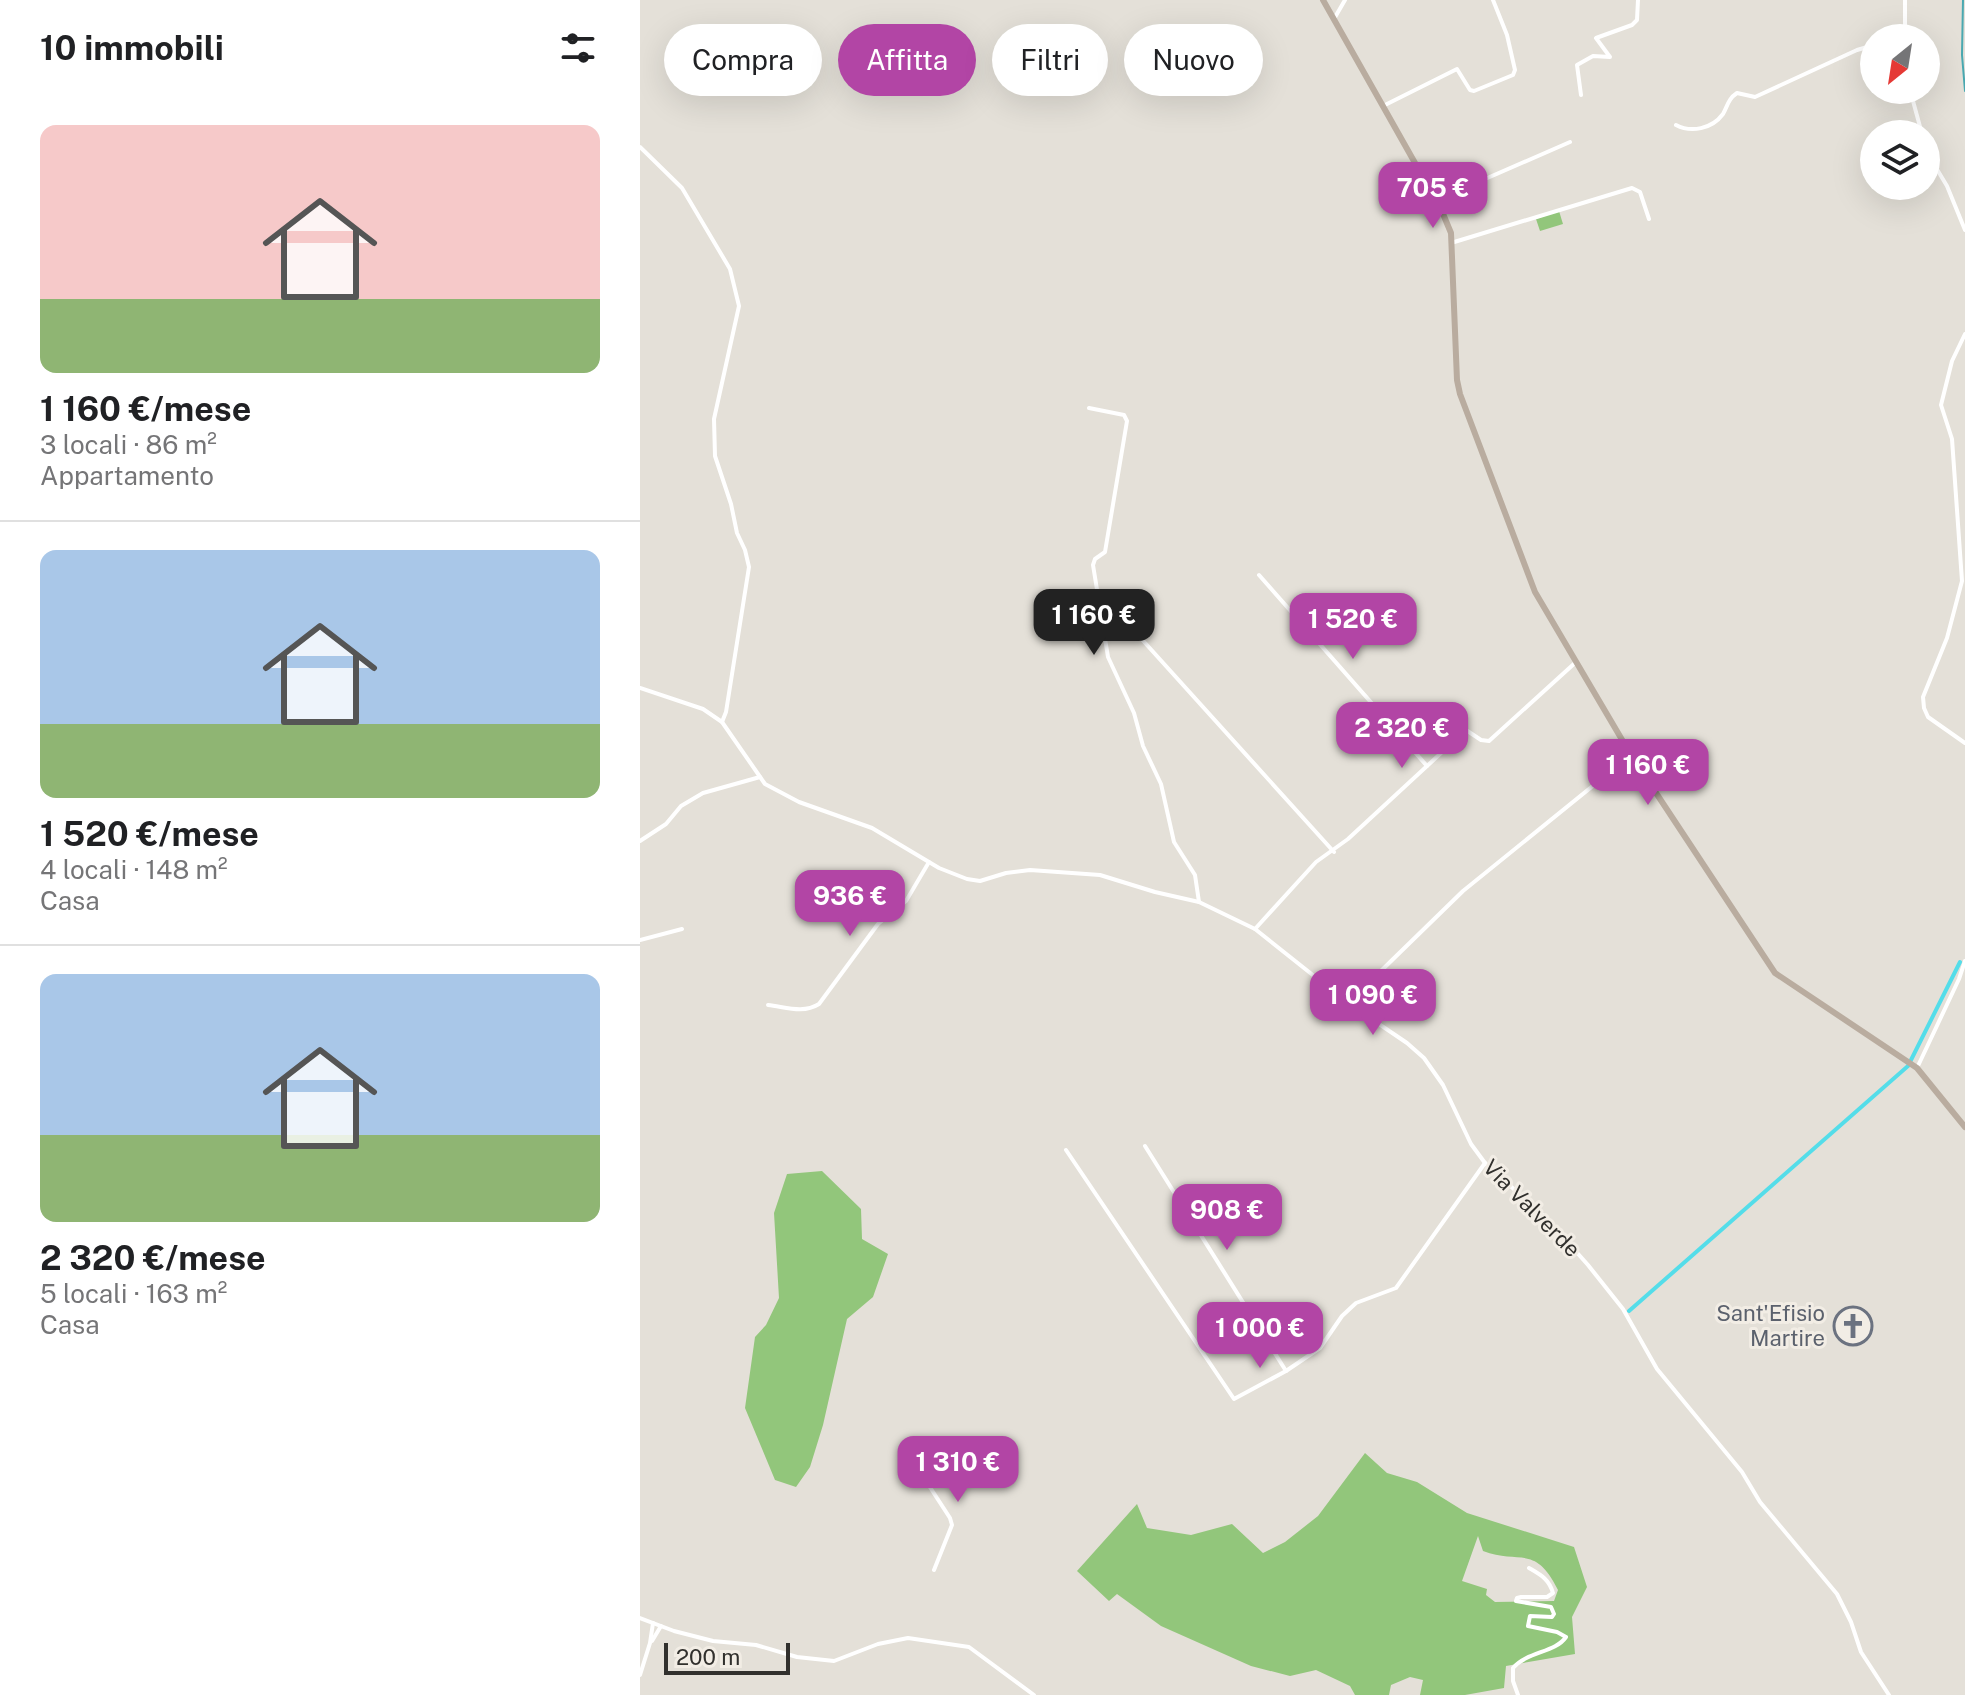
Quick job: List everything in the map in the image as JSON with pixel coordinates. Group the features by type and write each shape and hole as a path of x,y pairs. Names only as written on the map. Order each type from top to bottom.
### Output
{"main road":[{"path":"1323,0 1436,200 1451,233 1460,394 1535,592 1631,755 1775,973 1912,1065 1965,1127"}],"street":[{"path":"1334,19 1345,0"},
{"path":"1383,106 1457,69 1470,90 1474,91 1513,75 1515,70 1507,35 1493,0"},
{"path":"1581,95 1578,63 1593,56 1610,57 1596,38 1632,25 1637,20 1638,0"},
{"path":"1905,0 1905,24"},
{"path":"1676,125 1689,130 1701,129 1722,115 1729,98 1737,93 1755,97 1860,49"},
{"path":"1436,200 1570,142"},
{"path":"640,147 682,188 710,232 730,269 739,306 714,419 715,456 749,567 722,722"},
{"path":"1940,174 1965,230"},
{"path":"1451,243 1632,188 1640,192 1649,219"},
{"path":"1965,334 1952,361 1941,405 1952,439 1962,581 1947,638 1923,697 1928,717 1965,743"},
{"path":"1089,408 1124,415 1127,421 1105,552 1095,559 1093,565 1108,657 1134,713 1143,746 1161,784 1174,842 1195,875 1199,902"},
{"path":"1259,575 1427,766"},
{"path":"1109,603 1334,852"},
{"path":"1255,929 1316,862 1334,852 1466,730 1481,740 1489,741 1576,662"},
{"name":"Via Valverde","path":"640,688 703,709 722,722 765,784 799,802 872,828 929,862 967,879 980,881 1030,870 1100,875 1199,902 1255,929 1348,1003 1407,1043 1424,1058 1443,1085 1471,1144 1485,1163 1548,1220 1623,1309 1657,1369 1742,1472 1760,1502 1811,1559 1837,1594 1861,1652 1889,1695"},
{"path":"1348,1003 1463,891 1631,755"},
{"path":"640,841 666,824 681,806 703,793 760,777"},
{"path":"768,1005 802,1010 819,1004 878,924 906,901 929,862"},
{"path":"640,940 682,929"},
{"path":"1912,1065 1959,979 1965,961"},
{"path":"1145,1146 1286,1371"},
{"path":"1066,1150 1234,1399 1286,1371 1320,1348 1342,1316 1356,1303 1396,1288 1485,1163"},
{"path":"934,1570 952,1525 924,1478 924,1470 963,1438"},
{"path":"1518,1695 1513,1668 1528,1655 1559,1645 1566,1637 1528,1626 1530,1616 1552,1617 1554,1614 1551,1607 1516,1601 1521,1597 1547,1597 1553,1593 1551,1584 1544,1576 1529,1568"},
{"path":"640,1618 713,1641 756,1645 797,1657 834,1661 878,1644 908,1638 969,1647 1034,1695"},
{"path":"640,1675 653,1623"},
{"path":"650,1643 661,1626"}],"green space":[{"path":"1559,211 1563,224 1540,231 1536,219"},
{"path":"822,1171 861,1209 862,1239 888,1254 873,1297 847,1319 823,1425 810,1467 796,1487 775,1480 745,1408 755,1337 766,1325 779,1298 774,1213 787,1174"},
{"path":"1365,1453 1387,1473 1417,1482 1467,1513 1574,1547 1587,1587 1572,1617 1575,1654 1506,1666 1504,1688 1465,1695 1420,1695 1423,1680 1410,1677 1391,1685 1389,1695 1355,1695 1350,1686 1316,1670 1290,1676 1251,1666 1161,1626 1117,1594 1109,1601 1077,1571 1137,1504 1147,1528 1191,1535 1232,1524 1263,1553 1285,1542 1318,1516","holes":["1478,1536 1483,1551 1525,1558 1542,1566 1558,1590 1554,1601 1495,1602 1486,1595 1487,1589 1462,1581"]}],"waterway":[{"path":"1963,0 1965,91"},
{"path":"1629,1311 1908,1066 1960,962"}],"place":[{"name":"Sant'Efisio Martire","path":"1853,1326"}]}
